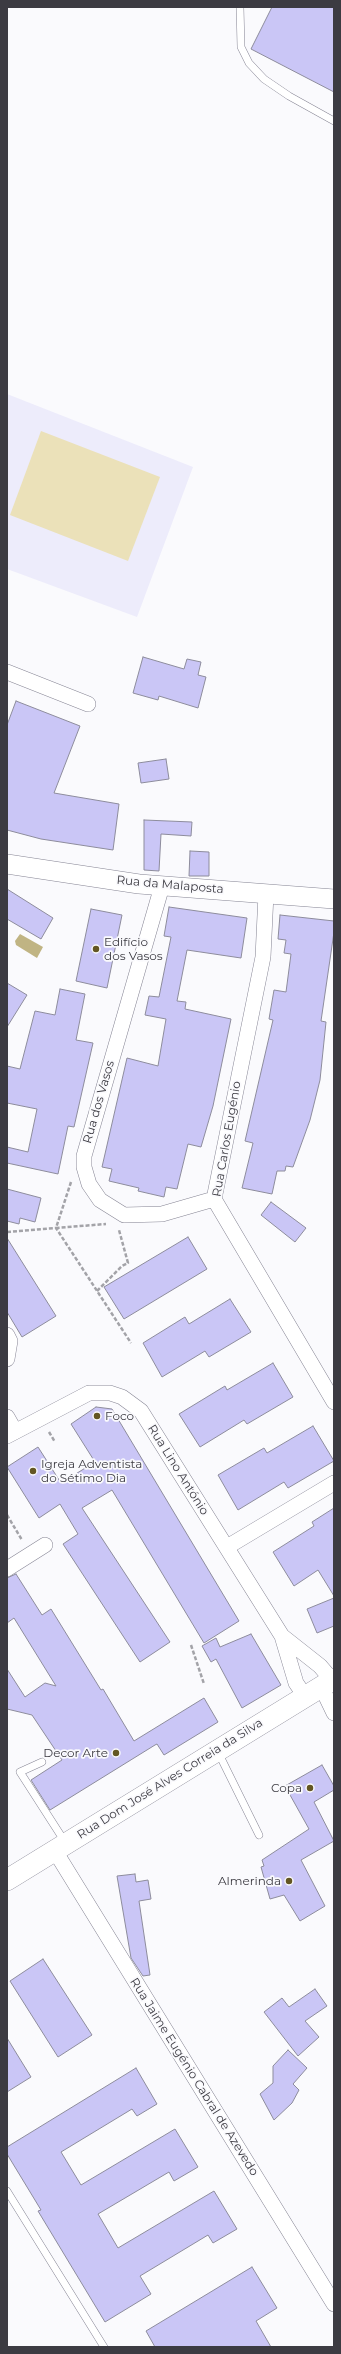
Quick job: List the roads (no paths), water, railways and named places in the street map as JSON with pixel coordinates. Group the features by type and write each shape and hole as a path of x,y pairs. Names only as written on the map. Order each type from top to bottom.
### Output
{"main road":[{"name":"Rua Dom José Alves Correia da Silva","path":"7,1880 323,1685"}],"street":[{"path":"7,672 88,704"},
{"name":"Rua da Malaposta","path":"7,864 162,886 334,899"},
{"name":"Rua dos Vasos","path":"162,886 84,1156 84,1167 89,1184 100,1200 124,1215 162,1214 214,1199"},
{"name":"Rua Carlos Eugénio","path":"266,894 263,957 214,1199 334,1402"},
{"path":"7,1335 10,1341 7,1358"},
{"name":"Rua Lino António","path":"11,1433 89,1393 110,1393 122,1397 141,1411 282,1636 296,1683 323,1685 320,1666 282,1636"},
{"path":"7,1417 11,1433"},
{"path":"227,1547 334,1483"},
{"path":"7,1569 45,1546"},
{"path":"323,1685 334,1713"},
{"name":"Rua Jaime Eugénio Cabral de Azevedo","path":"60,1847 334,2304"}],"lane":[{"path":"240,7 240,47 249,63 264,79 289,96 334,121"},
{"path":"217,1750 260,1835"},
{"path":"42,1762 20,1772 60,1847"},
{"path":"7,2191 104,2347"}],"place":[{"name":"Edifício dos Vasos","path":"96,949"},
{"name":"Foco","path":"97,1416"},
{"name":"Igreja Adventista do Sétimo Dia","path":"33,1471"},
{"name":"Decor Arte","path":"116,1753"},
{"name":"Copa","path":"310,1788"},
{"name":"Almerinda","path":"289,1881"}]}
